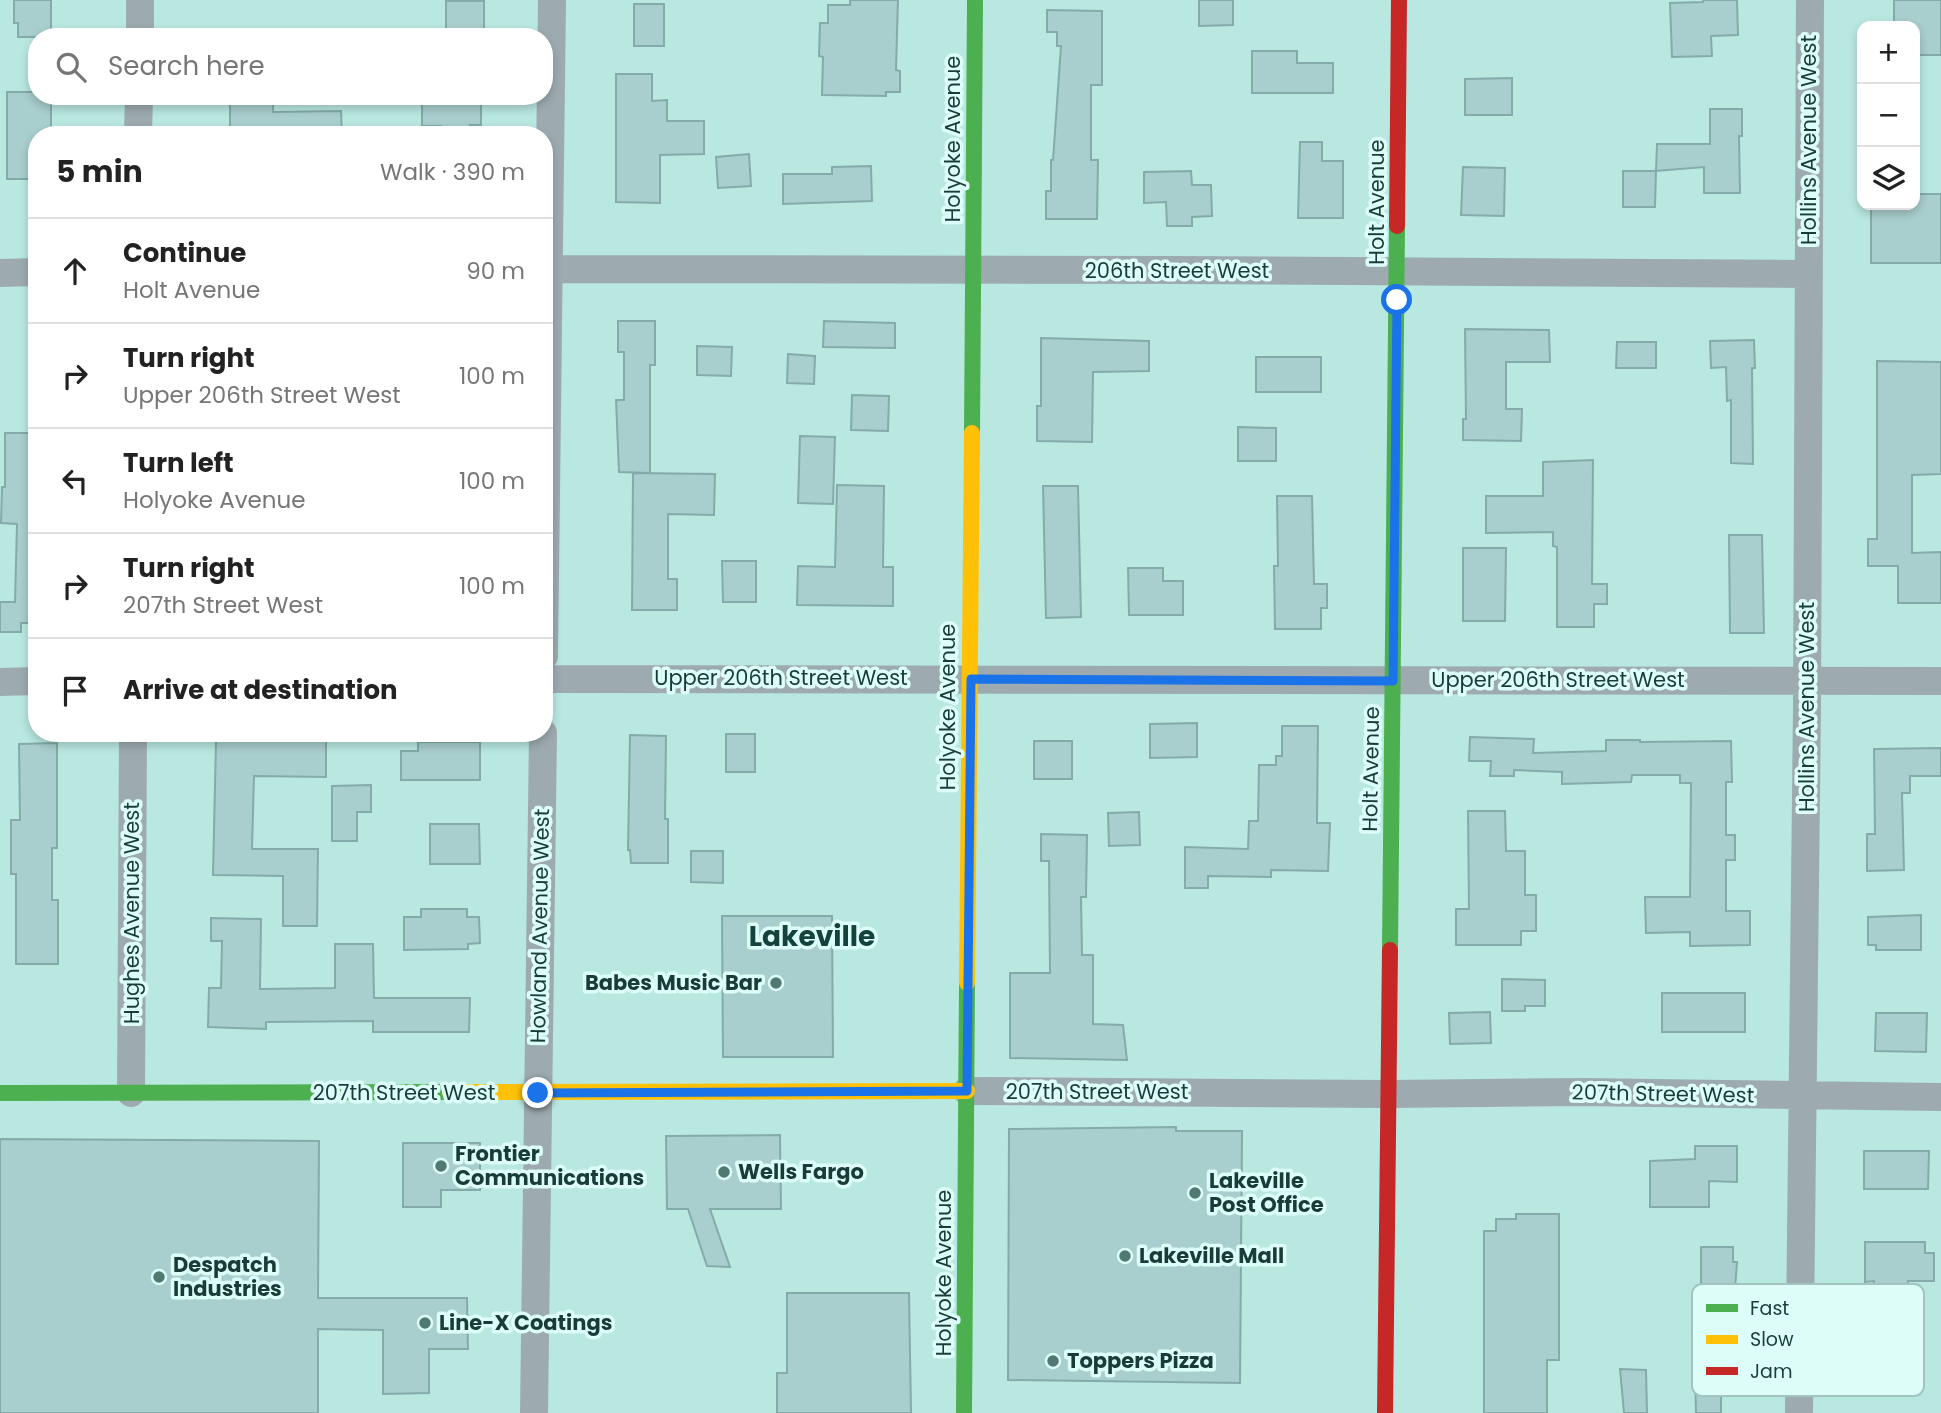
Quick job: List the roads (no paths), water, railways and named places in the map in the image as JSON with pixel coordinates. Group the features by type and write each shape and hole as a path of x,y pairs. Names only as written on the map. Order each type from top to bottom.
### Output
{"street":[{"path":"140,0 140,28"},
{"path":"551,28 552,0"},
{"name":"Holyoke Avenue","path":"964,1413 975,0"},
{"name":"Holt Avenue","path":"1385,1413 1399,0"},
{"name":"Hollins Avenue West","path":"1801,1284 1810,0"},
{"path":"138,126 139,105"},
{"path":"549,126 550,105"},
{"name":"206th Street West","path":"553,269 1398,270 1809,274"},
{"path":"0,272 28,272"},
{"name":"Upper 206th Street West","path":"553,679 1941,681"},
{"path":"0,682 28,681"},
{"name":"Hughes Avenue West","path":"131,1093 133,742"},
{"name":"Howland Avenue West","path":"534,1413 543,742"},
{"name":"207th Street West","path":"0,1093 1583,1092 1941,1097"}],"place":[{"name":"Babes Music Bar","path":"776,983"},
{"name":"Frontier Communications","path":"441,1166"},
{"name":"Wells Fargo","path":"724,1172"},
{"name":"Lakeville Post Office","path":"1195,1193"},
{"name":"Lakeville Mall","path":"1125,1256"},
{"name":"Despatch Industries","path":"159,1277"},
{"name":"Line-X Coatings","path":"425,1323"},
{"name":"Toppers Pizza","path":"1053,1361"}],"district":[{"name":"Lakeville","path":"812,936"}]}
